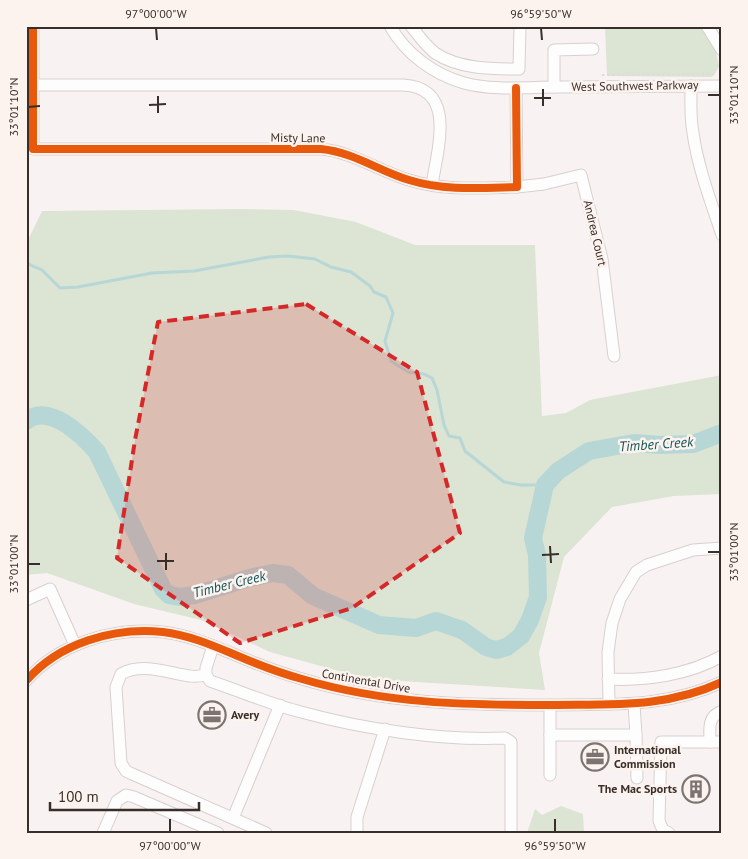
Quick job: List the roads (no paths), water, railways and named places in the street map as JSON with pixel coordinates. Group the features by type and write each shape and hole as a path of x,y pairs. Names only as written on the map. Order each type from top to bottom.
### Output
{"street":[{"path":"33,26 33,85 410,85 424,90 435,100 439,111 439,138 432,185"},
{"name":"West Southwest Parkway","path":"390,26 414,56 443,75 476,86 516,88 722,86"},
{"path":"412,26 420,38 435,53 455,62 476,68 519,69 520,26"},
{"path":"707,26 722,50"},
{"path":"554,87 554,50 593,50"},
{"name":"Misty Lane","path":"33,85 33,149 321,149 349,154 397,176 432,185 453,188 517,187"},
{"path":"691,86 691,118 694,140 706,188 722,235"},
{"path":"516,88 517,187"},
{"name":"Andrea Court","path":"517,187 544,184 581,175 602,260 614,356"},
{"path":"609,704 608,652 612,623 620,599 636,572 647,565 693,550 722,548"},
{"path":"26,600 50,589 75,645"},
{"name":"Continental Drive","path":"26,682 48,662 75,645 109,634 150,631 174,634 213,646 288,675 327,686 377,696 455,704 634,704 674,698 703,690 722,682"},
{"path":"213,646 206,668 206,675 210,681 300,712 385,729 454,738 505,738 510,742 511,833"},
{"path":"608,679 625,680 676,674 722,656"},
{"path":"206,675 191,676 149,668 129,669 121,674 116,687 121,764 130,773 266,833"},
{"path":"634,704 637,778"},
{"path":"233,818 280,705"},
{"path":"550,705 550,774"},
{"path":"670,833 663,830 659,821 660,742 716,742 710,721 714,715 722,711"},
{"path":"357,833 357,817 385,729"},
{"path":"550,735 636,735"},
{"path":"103,833 117,801 126,796 134,797 218,833"}],"waterway":[{"path":"26,263 42,270 60,288 78,287 152,273 194,271 269,257 288,256 315,259 331,267 351,272 370,286 374,292 386,297 393,313 385,341 391,361 408,372 424,374 432,378 437,390 444,425 449,436 460,438 465,451 504,482 521,485 545,485"},
{"name":"Timber Creek","path":"26,421 35,416 55,418 74,430 97,452 163,589 169,595 181,597 195,595 249,578 273,573 288,575 313,596 379,625 416,628 436,621 462,630 486,647 496,650 507,647 521,636 530,620 538,597 537,555 533,538 545,485 558,471 589,451 634,443 660,445 693,444 722,433"}],"place":[{"name":"Avery","path":"212,715"},
{"name":"International Commission","path":"595,757"},
{"name":"The Mac Sports","path":"696,789"}]}
